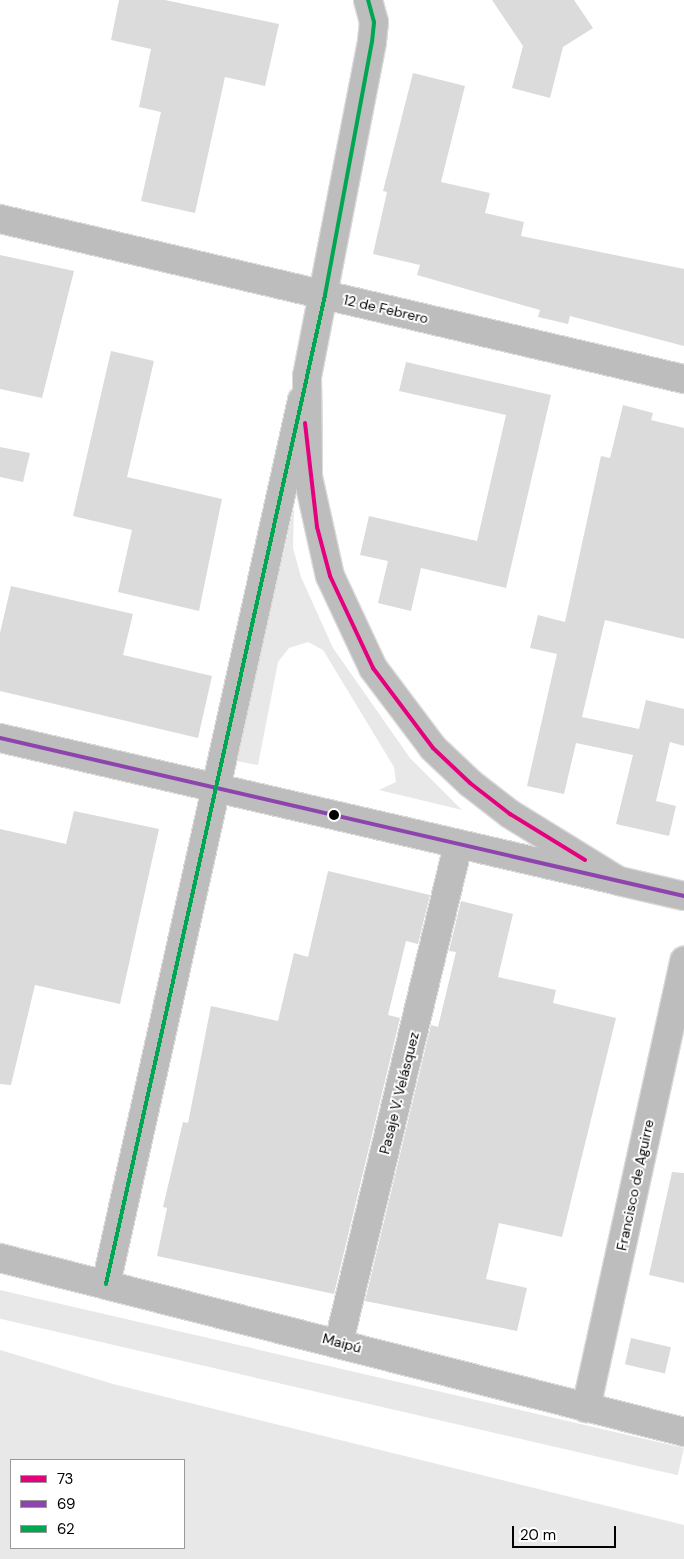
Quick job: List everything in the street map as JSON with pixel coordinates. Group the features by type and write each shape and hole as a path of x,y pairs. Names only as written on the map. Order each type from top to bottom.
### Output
{"street":[{"path":"106,1284 214,785 325,295 374,7"},
{"name":"12 de Febrero","path":"0,219 684,379"},
{"path":"307,376 306,435 317,527 334,584 373,668 434,748 470,783 510,814 619,881"},
{"path":"0,738 214,785 684,896"},
{"name":"Pasaje V. Velásquez","path":"339,1342 458,844"},
{"name":"Francisco de Aguirre","path":"586,1408 684,961"},
{"name":"Maipú","path":"0,1258 339,1342 586,1408 684,1432"}],"shaded area":[{"path":"294,507 293,548 301,577 333,648 410,758 462,810 379,790 396,782 394,767 323,650 308,642 289,648 278,662 258,765 236,761"},
{"path":"0,1290 684,1448 678,1475 0,1319"},
{"path":"0,1350 113,1384 684,1525 684,1559 0,1559"}],"building":[{"path":"119,0 165,0 279,24 265,86 225,77 195,213 141,201 161,112 139,107 151,49 111,40"},
{"path":"492,0 574,0 593,28 563,47 550,98 512,88 523,46"},
{"path":"413,73 465,86 441,182 490,193 485,213 524,222 521,236 684,269 684,346 570,316 568,324 538,317 540,310 417,275 420,265 373,254 387,192 383,191"},
{"path":"0,255 74,271 42,398 0,389"},
{"path":"111,351 154,361 127,477 222,499 199,611 118,592 132,530 73,516"},
{"path":"406,362 551,395 506,588 421,568 411,611 378,603 388,561 360,555 369,516 477,541 506,415 399,391"},
{"path":"623,405 653,413 651,420 684,428 684,639 605,620 582,717 639,729 646,700 684,709 684,746 670,742 656,801 676,806 669,836 616,824 633,755 576,743 564,794 527,786 557,654 530,648 538,615 565,622 601,456 610,458"},
{"path":"0,447 30,453 23,482 0,477"},
{"path":"11,586 133,614 123,655 212,676 198,738 0,691 0,633"},
{"path":"74,811 159,829 120,1004 35,985 11,1085 0,1084 0,829 66,844"},
{"path":"328,871 430,895 418,944 406,941 388,1015 400,1018 334,1294 157,1256 167,1208 163,1207 183,1122 188,1123 211,1006 278,1021 294,953 308,957"},
{"path":"461,901 513,914 498,977 556,990 553,1003 616,1018 562,1237 499,1223 486,1279 527,1288 517,1331 365,1301 431,1025 438,1027 456,952 449,951"},
{"path":"672,1172 684,1173 684,1283 649,1275"},
{"path":"631,1338 671,1347 665,1374 625,1364"}],"transit line":[{"name":"62","path":"106,1284 325,295 372,42 374,22 368,0"},
{"name":"73","path":"305,423 317,527 330,576 373,668 433,748 470,783 510,814 585,860"},
{"name":"69","path":"0,738 684,896"}]}
